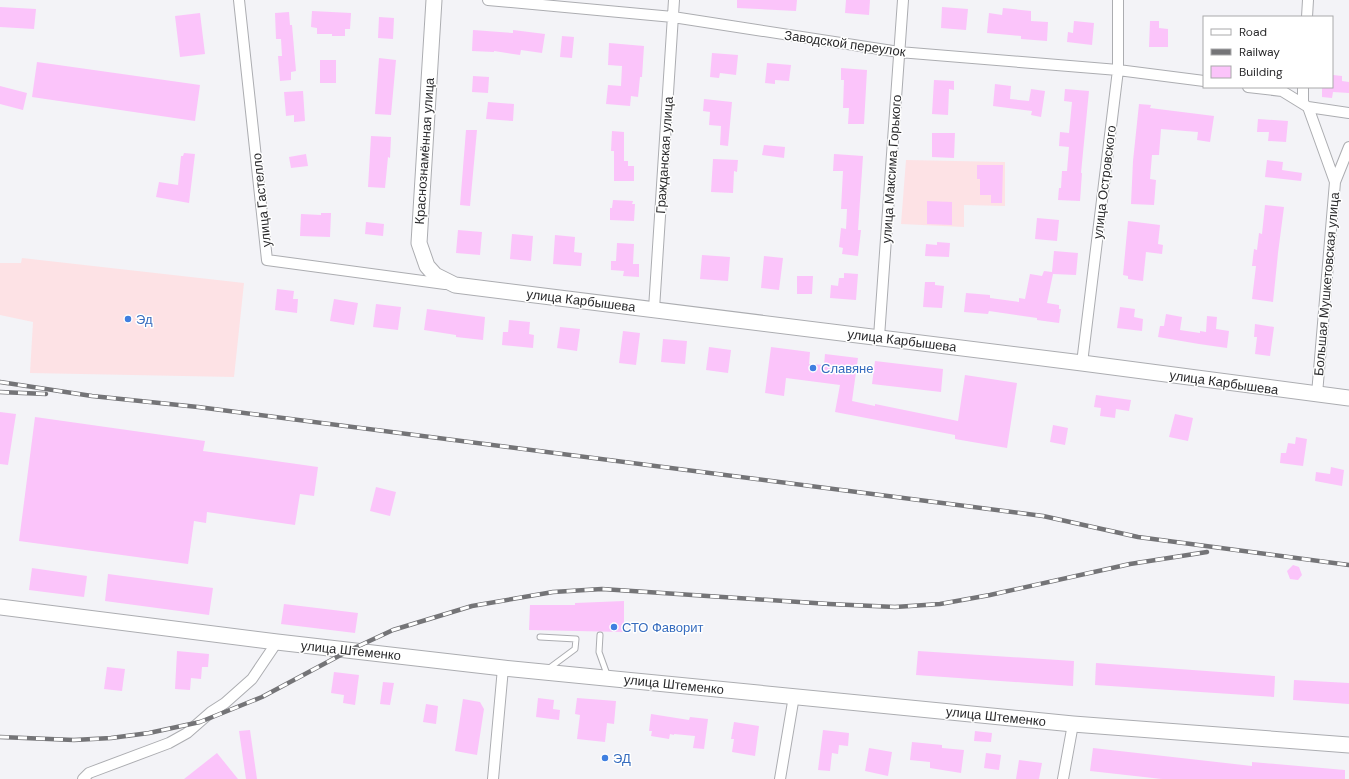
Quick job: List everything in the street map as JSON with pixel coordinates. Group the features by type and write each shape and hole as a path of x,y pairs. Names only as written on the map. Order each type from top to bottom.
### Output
{"main road":[{"name":"Краснознамённая улица","path":"434,0 419,243 427,266 435,276 455,285"},
{"name":"улица Карбышева","path":"455,285 879,337 1349,398"},
{"name":"улица Штеменко","path":"0,607 277,642 503,668 1073,724 1349,745"}],"street":[{"name":"улица Гастелло","path":"239,0 267,260 455,285"},
{"name":"Заводской переулок","path":"488,0 673,17 899,52 1118,70 1203,81"},
{"name":"Гражданская улица","path":"654,309 674,0"},
{"name":"улица Максима Горького","path":"879,337 903,0"},
{"name":"улица Островского","path":"1082,363 1118,70 1118,0"},
{"path":"1307,16 1308,0"},
{"path":"1255,88 1282,92 1305,105 1349,113"},
{"path":"1303,88 1305,105"},
{"name":"Большая Мушкетовская улица","path":"1305,105 1335,182 1317,394"},
{"path":"1335,182 1349,147"},
{"path":"83,779 89,773 169,743 187,733 211,712 225,703 252,679 277,642"},
{"path":"493,779 503,668"},
{"path":"780,779 794,696"},
{"path":"1063,779 1073,724"}],"lane":[{"path":"600,635 599,652 608,678"},
{"path":"540,637 576,639 575,650 544,672"}],"shaded area":[{"path":"906,160 1005,162 1005,206 964,205 964,227 901,224"},
{"name":"Эд","path":"22,258 244,283 234,377 30,373 33,322 0,315 0,263 21,263"}],"building":[{"path":"737,0 797,0 796,11 737,8"},
{"path":"846,0 870,0 869,15 845,13"},
{"path":"0,7 36,9 34,29 0,27"},
{"path":"942,7 968,9 966,30 941,28"},
{"path":"1003,8 1031,11 1031,21 1048,22 1047,41 1021,39 1021,36 987,33 989,13 1002,15"},
{"path":"312,11 351,13 350,29 345,29 345,36 317,34 317,28 311,27"},
{"path":"289,12 290,25 292,25 296,71 291,72 291,80 280,81 278,56 282,56 281,39 276,39 275,13"},
{"path":"200,13 205,54 180,57 175,16"},
{"path":"379,17 394,18 393,39 378,38"},
{"path":"1074,21 1094,23 1092,45 1067,42 1068,32 1073,33"},
{"path":"1150,21 1159,21 1159,28 1168,29 1168,47 1149,47"},
{"path":"473,30 513,33 513,30 545,34 542,53 521,50 520,55 494,51 472,51"},
{"path":"562,36 574,37 572,58 560,57"},
{"path":"609,43 644,46 642,77 640,77 638,97 631,96 630,106 606,104 608,85 621,86 622,66 608,65"},
{"path":"712,53 738,55 736,75 720,73 719,78 710,77"},
{"path":"379,58 396,60 391,115 375,114"},
{"path":"320,60 336,60 336,83 320,83"},
{"path":"37,62 200,85 195,121 32,97"},
{"path":"767,63 791,65 789,81 775,80 775,84 765,83"},
{"path":"841,68 867,70 864,124 848,124 849,108 843,108 844,80 841,80"},
{"path":"1333,75 1342,76 1342,81 1349,82 1349,93 1333,92 1332,98 1322,97 1322,88 1333,88"},
{"path":"473,76 489,77 488,93 472,92"},
{"path":"934,80 954,81 954,90 949,89 948,115 932,114"},
{"path":"995,84 1011,86 1010,99 1029,101 1031,89 1045,91 1041,117 1031,115 1032,111 993,106"},
{"path":"0,86 27,93 23,110 0,104"},
{"path":"1065,89 1089,91 1081,173 1080,201 1058,200 1059,188 1061,188 1062,171 1067,171 1069,147 1059,146 1060,132 1069,133 1072,102 1064,101"},
{"path":"303,91 305,121 294,122 294,115 286,116 284,92"},
{"path":"704,99 732,102 728,146 720,145 721,126 709,125 710,112 703,111"},
{"path":"488,102 514,104 513,121 486,119"},
{"path":"1139,104 1151,105 1150,108 1214,116 1210,142 1197,140 1198,132 1161,129 1159,155 1152,155 1150,179 1156,180 1154,205 1131,204 1133,161"},
{"path":"1258,119 1288,121 1286,142 1268,141 1269,132 1257,132"},
{"path":"466,130 477,130 470,206 460,205"},
{"path":"612,131 624,132 624,161 628,161 628,166 634,166 634,181 614,181 614,151 611,151"},
{"path":"932,133 955,133 954,158 932,157"},
{"path":"371,136 391,137 390,158 388,157 385,188 368,187"},
{"path":"764,145 785,147 784,158 762,155"},
{"path":"184,153 195,154 189,203 156,197 159,182 178,185 181,156 183,156"},
{"path":"306,154 308,166 291,168 289,157"},
{"path":"834,154 863,156 858,230 861,230 858,256 842,254 843,248 839,247 841,228 846,229 847,209 841,209 843,171 833,171"},
{"path":"713,159 738,160 737,172 734,171 733,193 711,192"},
{"path":"1267,160 1283,162 1282,170 1302,173 1301,181 1265,177"},
{"path":"977,165 1003,165 1002,203 991,203 991,195 980,195 980,179 977,179"},
{"path":"613,200 633,201 632,204 635,204 634,221 610,220 610,208 612,208"},
{"path":"927,201 952,202 952,225 927,224"},
{"path":"1265,205 1284,207 1273,302 1252,299 1256,266 1252,266 1254,249 1257,250 1259,233 1262,234"},
{"path":"321,213 331,213 330,237 300,236 301,214 321,215"},
{"path":"1037,218 1059,220 1057,241 1035,239"},
{"path":"1128,221 1160,225 1158,244 1163,245 1162,254 1146,252 1143,281 1128,279 1128,276 1123,275"},
{"path":"366,222 384,224 383,236 365,234"},
{"path":"458,230 482,232 480,255 456,253"},
{"path":"512,234 533,236 531,261 510,259"},
{"path":"555,235 575,237 574,252 582,253 581,266 553,264"},
{"path":"937,242 950,243 949,257 925,256 926,244 937,245"},
{"path":"617,243 634,244 633,264 639,264 639,277 623,276 624,271 611,270 611,261 616,261"},
{"path":"1054,251 1078,253 1076,275 1053,274 1047,303 1059,305 1059,309 1061,309 1059,323 1037,320 1037,318 989,311 988,314 964,312 966,293 990,295 990,298 1019,302 1019,298 1025,299 1030,274 1042,276 1044,271 1052,272"},
{"path":"702,255 730,257 728,281 700,279"},
{"path":"764,256 783,258 779,290 761,288"},
{"path":"844,273 858,274 856,300 830,298 831,285 838,286 839,278 844,278"},
{"path":"797,276 813,276 812,294 797,294"},
{"path":"925,282 935,282 935,285 944,286 942,308 923,307"},
{"path":"277,289 294,291 293,299 298,299 297,313 275,310"},
{"path":"334,299 358,303 354,325 330,321"},
{"path":"376,304 401,307 398,330 373,327"},
{"path":"1120,307 1135,309 1134,317 1143,319 1142,331 1117,328"},
{"path":"427,309 485,317 483,340 456,337 456,335 424,330"},
{"path":"1166,314 1182,317 1180,330 1200,333 1200,331 1206,332 1207,316 1217,317 1216,329 1229,331 1227,348 1158,337 1160,326 1164,326"},
{"path":"509,320 530,322 529,334 534,335 533,348 502,345 503,332 508,332"},
{"path":"1255,324 1274,327 1270,356 1255,354 1257,337 1254,337"},
{"path":"560,327 580,329 577,351 557,348"},
{"path":"623,331 640,333 636,365 619,363"},
{"path":"663,339 687,341 685,364 661,362"},
{"path":"709,347 731,350 728,373 706,370"},
{"path":"771,347 810,352 809,364 824,365 825,354 858,358 852,401 875,406 875,404 958,421 965,375 1017,383 1007,448 955,439 955,435 835,412 840,385 786,378 784,396 765,393"},
{"name":"Славяне","path":"875,361 943,369 941,392 872,384"},
{"path":"1096,395 1131,400 1129,411 1116,409 1115,418 1100,416 1101,408 1094,407"},
{"path":"0,412 16,414 8,465 0,464"},
{"path":"1175,414 1193,418 1188,441 1169,437"},
{"path":"35,417 205,441 203,451 318,467 314,496 300,494 295,525 207,512 206,523 194,521 188,564 19,541"},
{"path":"1053,425 1068,428 1065,445 1050,442"},
{"path":"1296,437 1307,439 1303,466 1280,463 1281,453 1286,453 1288,443 1295,444"},
{"path":"1331,467 1344,470 1342,486 1315,481 1316,472 1330,474"},
{"path":"376,487 396,492 390,516 370,511"},
{"path":"1293,565 1299,567 1302,575 1298,580 1290,579 1287,571"},
{"path":"32,568 87,576 84,597 29,590"},
{"path":"108,574 213,588 209,615 105,601"},
{"path":"624,601 624,632 529,630 530,605 575,605 575,603"},
{"path":"284,604 358,613 355,633 281,624"},
{"path":"177,651 209,654 208,667 202,667 201,679 191,678 190,690 175,689"},
{"path":"918,651 1074,661 1073,686 916,675"},
{"path":"1096,663 1275,676 1274,697 1095,685"},
{"path":"107,667 125,669 122,691 104,689"},
{"path":"334,672 359,675 355,705 343,703 344,695 331,693"},
{"path":"1294,680 1349,683 1349,704 1293,700"},
{"path":"383,682 394,683 390,705 380,704"},
{"path":"538,698 554,700 553,709 560,710 559,720 536,717"},
{"path":"577,698 616,701 614,724 607,723 605,742 577,739 580,715 575,714"},
{"path":"463,699 480,702 484,709 477,755 455,751"},
{"path":"426,704 438,706 436,724 423,722"},
{"path":"651,714 689,720 690,717 708,719 704,749 693,748 695,736 670,734 669,739 651,736 652,731 649,731"},
{"path":"734,722 759,726 755,756 732,752 734,739 731,739"},
{"path":"250,730 257,779 246,779 239,731"},
{"path":"823,730 849,733 848,746 839,745 838,754 832,753 830,771 818,770"},
{"path":"975,731 992,733 991,742 974,741"},
{"path":"912,742 942,745 942,748 964,750 961,773 930,768 930,762 910,760"},
{"path":"869,748 892,752 888,776 865,771"},
{"path":"1093,748 1252,766 1252,762 1345,770 1345,779 1162,779 1090,771"},
{"path":"217,753 238,779 184,779"},
{"path":"986,753 1001,755 999,770 984,768"},
{"path":"1019,760 1042,763 1039,779 1016,779"}],"railway":[{"path":"0,382 92,396 198,407 1043,516 1138,537 1349,565"},
{"path":"0,392 46,394"},
{"path":"0,737 74,740 111,738 149,733 200,722 262,697 350,650 393,630 472,606 553,592 602,589 895,607 940,604 990,595 1130,564 1207,552"}],"place":[{"name":"Эд","path":"128,319"},
{"name":"Славяне","path":"813,368"},
{"name":"СТО Фаворит","path":"614,627"},
{"name":"ЭД","path":"605,758"}]}
